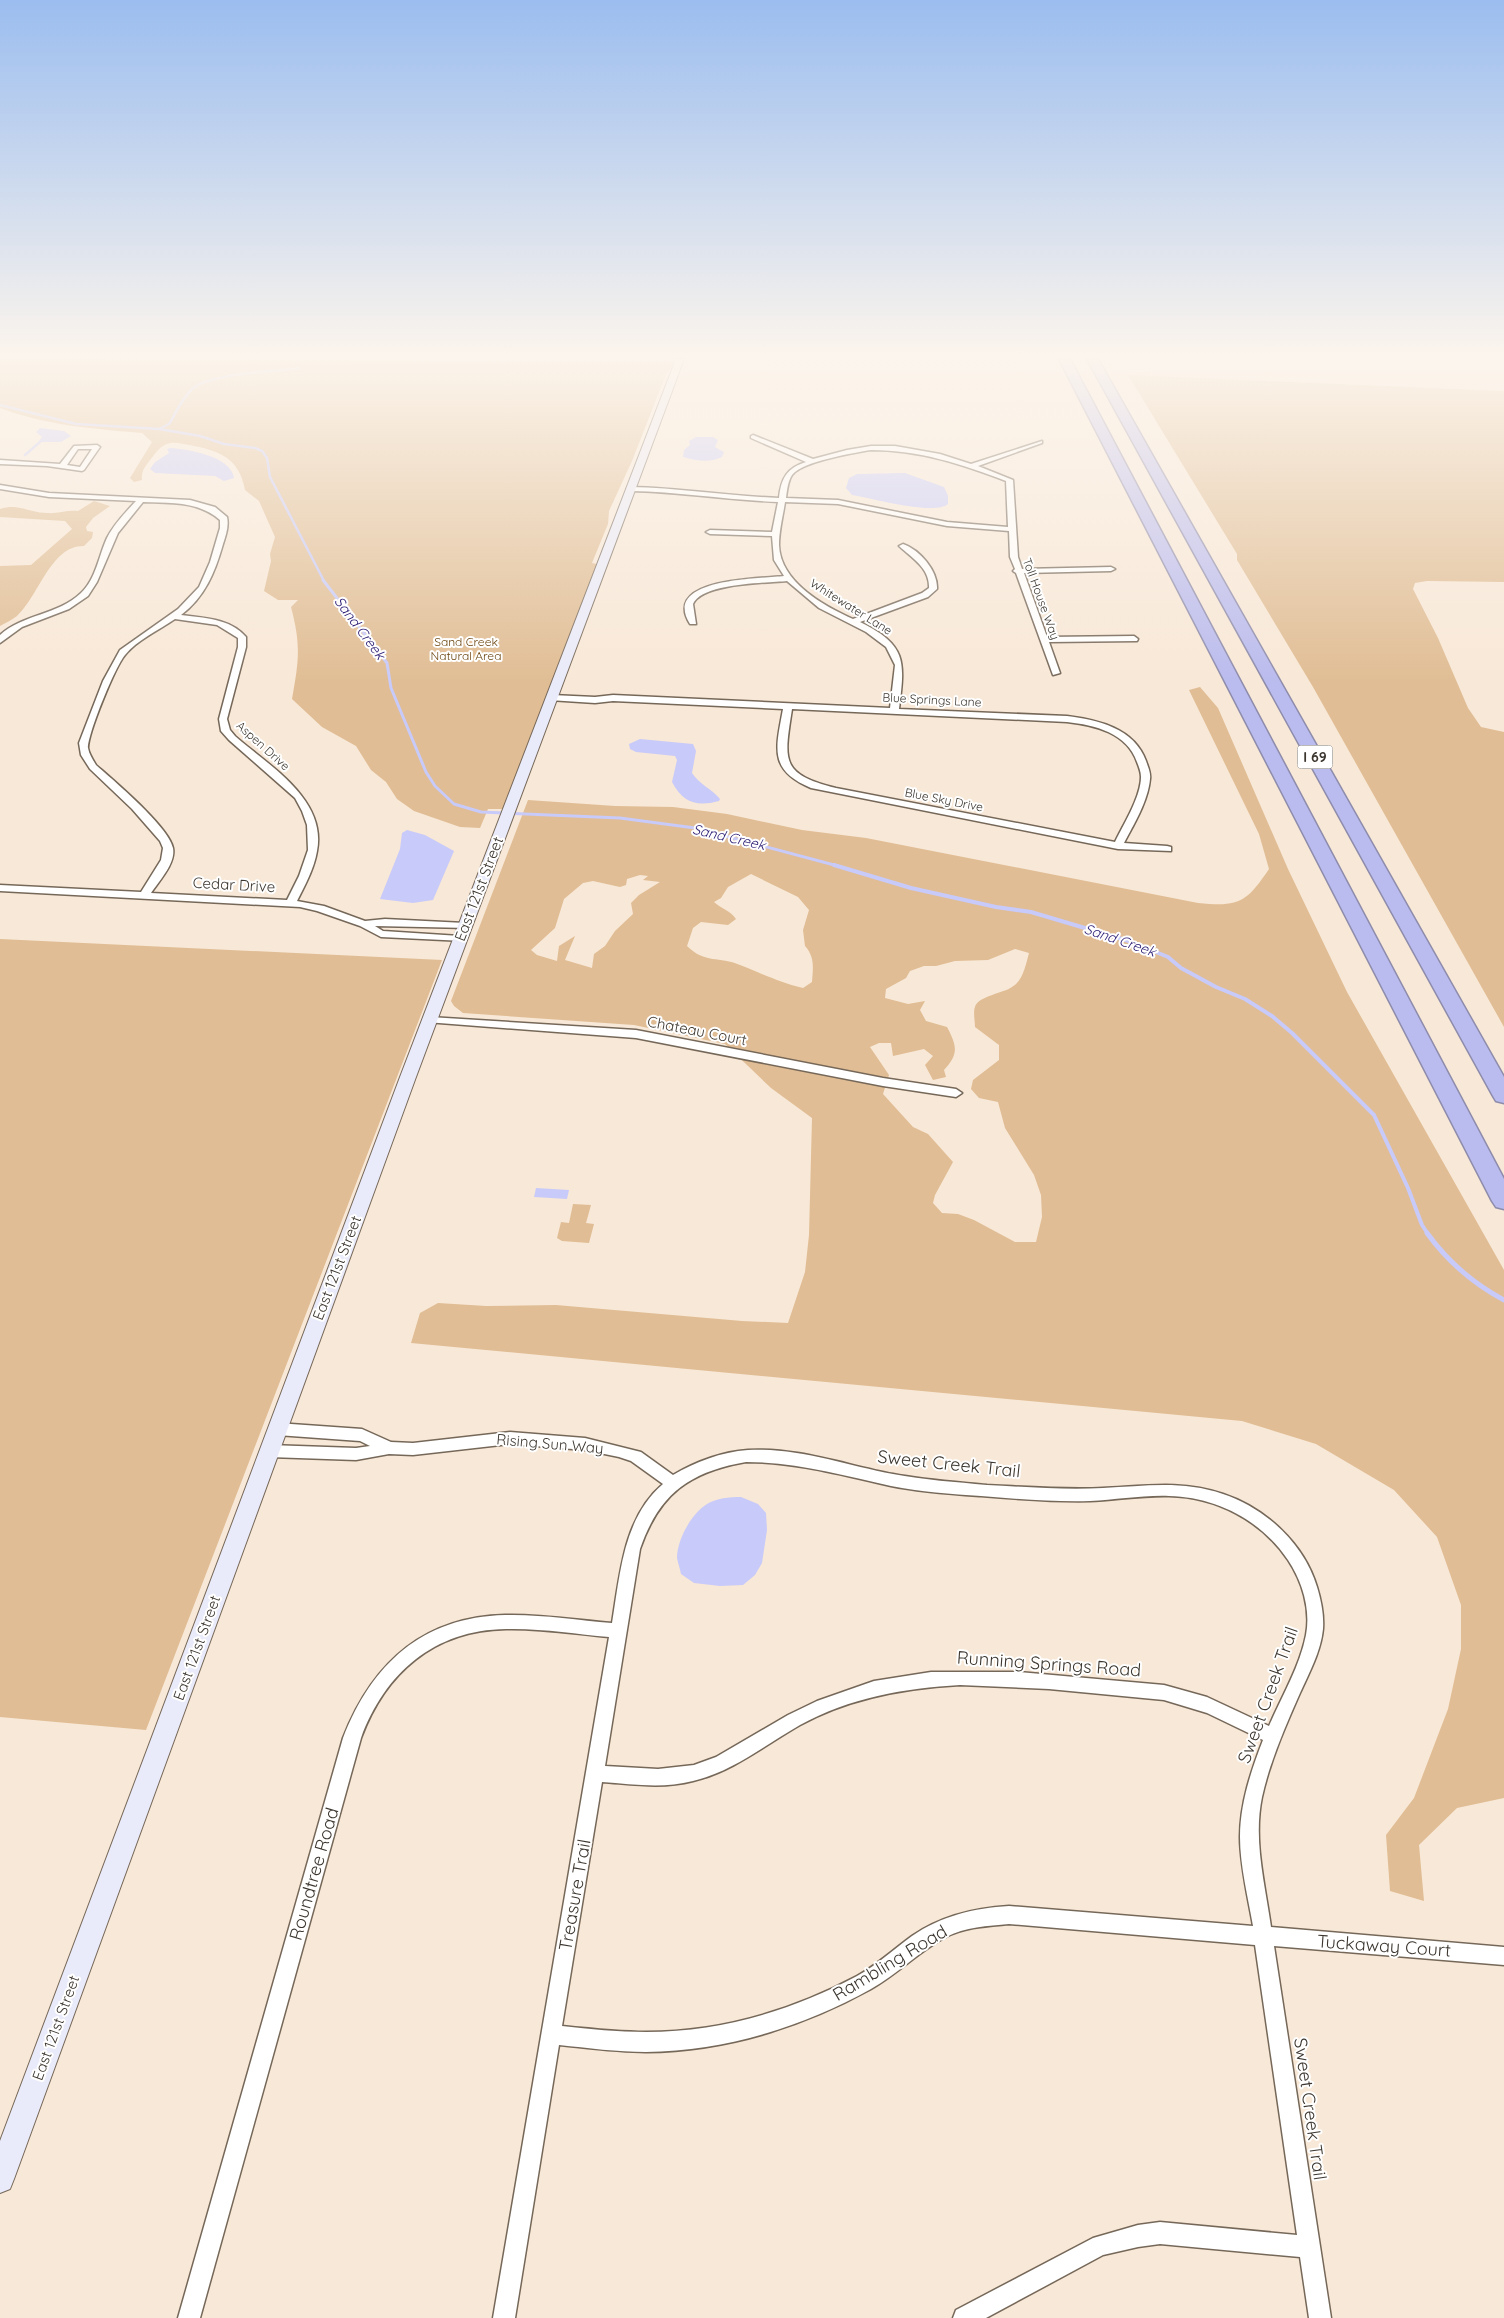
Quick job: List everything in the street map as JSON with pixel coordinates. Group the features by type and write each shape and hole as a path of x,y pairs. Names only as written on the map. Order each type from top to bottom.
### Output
{"highway":[{"name":"I 69","path":"1121,467 1504,1201"},
{"name":"I 69","path":"1152,467 1504,1096"}],"street":[{"path":"70,467 82,469 83,467"},
{"name":"East 121st Street","path":"0,2179 277,1429 639,467"},
{"name":"Whitewater Lane","path":"801,467 792,471 787,480 776,534 777,558 789,578 815,600 884,640 896,654 899,669 894,711"},
{"name":"Toll House Way","path":"975,467 1009,480 1011,529 1017,571 1056,674"},
{"path":"0,487 49,495 142,499 199,504 218,512 224,520 224,528 204,585 194,600 174,616 129,646 120,655 84,742 86,758 93,767 156,829 166,843 167,855 144,896"},
{"path":"632,487 676,490 739,499 844,502 947,524 1011,529"},
{"path":"0,640 20,625 86,594 111,536 123,519 142,499"},
{"path":"710,532 776,534"},
{"path":"853,622 925,595 933,589 933,581 920,558 903,546"},
{"path":"1017,571 1111,569"},
{"path":"692,622 689,613 690,602 693,597 703,591 789,578"},
{"name":"Aspen Drive","path":"174,616 224,625 236,630 242,637 242,647 224,725 232,738 299,796 307,808 314,828 313,854 308,870 291,903"},
{"path":"1044,640 1134,639"},
{"name":"Blue Springs Lane","path":"553,695 595,700 613,698 1078,720 1101,726 1124,737 1140,756 1146,772 1146,780 1118,846"},
{"name":"Blue Sky Drive","path":"788,706 781,756 787,769 796,778 809,784 835,791 1118,846 1167,848"},
{"name":"Cedar Drive","path":"0,888 291,903 320,908 364,924 381,934 463,933"},
{"name":"Chateau Court","path":"430,1020 636,1034 882,1082 956,1093"},
{"name":"Rising Sun Way","path":"277,1429 362,1435 389,1448"},
{"name":"Rising Sun Way","path":"269,1451 356,1454 389,1448 437,1447 496,1438 585,1444 636,1456 652,1466 672,1483"},
{"name":"Sweet Creek Trail","path":"672,1483 696,1470 722,1460 750,1455 764,1455 800,1459 874,1477 918,1484 1055,1495 1090,1495 1172,1488 1222,1499 1262,1523 1280,1539 1294,1556 1311,1592 1315,1628 1312,1640 1273,1736 1251,1800 1249,1839 1320,2318"},
{"name":"Treasure Trail","path":"504,2318 632,1549 638,1531 653,1503 672,1483"},
{"name":"Roundtree Road","path":"189,2318 352,1738 357,1722 370,1697 387,1674 405,1657 433,1638 467,1627 487,1623 511,1622 619,1631"},
{"name":"Running Springs Road","path":"596,1773 643,1777 679,1776 712,1768 734,1758 787,1723 847,1697 888,1686 956,1677 998,1677 1146,1690 1176,1695 1215,1709 1273,1736"},
{"name":"Rambling Road","path":"551,2035 646,2042 708,2038 752,2028 821,2004 868,1980 938,1931 962,1920 976,1918 1009,1915 1264,1936"},
{"name":"Tuckaway Court","path":"1264,1936 1504,1956"},
{"path":"964,2318 1100,2245 1138,2236 1160,2233 1310,2247"}],"green space":[{"path":"137,467 145,467 142,480 134,482 130,478"},
{"name":"Sand Creek Natural Area","path":"236,467 629,467 609,511 608,524 592,563 597,564 504,809 488,809 480,828 460,827 414,811 397,799 386,782 371,770 356,746 322,727 292,699 298,643 291,607 298,600 278,600 264,591 271,561 270,554 275,537 259,501 245,490"},
{"path":"1184,467 1504,467 1504,582 1427,581 1415,583 1413,589 1438,638 1468,708 1481,727 1504,732 1504,1027 1313,687 1237,560 1237,554"},
{"path":"94,501 110,506 93,518 86,527 87,531 93,532 92,538 84,546 73,548 54,562 25,607 17,616 0,626 0,566 31,565 72,529 65,521 0,517 0,509 13,507 41,513 78,511"},
{"path":"1200,687 1218,708 1288,869 1347,992 1504,1270 1504,1798 1457,1808 1419,1845 1424,1901 1390,1891 1386,1835 1414,1798 1448,1709 1461,1649 1461,1605 1437,1537 1394,1490 1316,1444 1242,1421 411,1343 420,1313 438,1303 486,1306 556,1305 742,1321 788,1323 805,1272 809,1235 812,1118 771,1088 725,1044 634,1025 463,1013 451,1001 528,800 615,806 673,807 727,814 802,830 866,838 1198,903 1232,903 1247,896 1269,869 1259,834 1189,690","holes":["751,874 798,897 809,910 803,930 805,946 813,963 812,982 803,988 794,986 732,962 706,958 687,946 693,928 701,922 728,925 736,919 714,902 721,898 728,887","640,875 648,876 643,880 660,882 639,895 631,903 633,914 615,931 605,946 594,954 592,968 565,960 575,936 559,946 557,961 537,955 531,950 555,928 564,899 583,883 593,881 620,887 626,885 627,879","1015,949 1029,953 1024,972 1019,981 1008,989 981,1000 975,1007 975,1027 999,1045 999,1060 973,1080 971,1089 979,1098 998,1102 1005,1128 1034,1175 1041,1195 1042,1217 1036,1242 1015,1242 974,1220 958,1214 942,1213 933,1203 935,1195 953,1162 928,1134 913,1127 883,1094 889,1075 870,1047 879,1043 891,1043 893,1056 924,1049 933,1056 925,1065 933,1080 946,1077 944,1070 952,1059 955,1050 953,1039 947,1027 926,1021 920,1010 925,1001 908,1004 885,998 886,989 906,978 910,971 924,966 936,966 955,961 988,960"]},
{"path":"0,939 442,960 146,1730 0,1717"},
{"path":"573,1204 591,1205 586,1223 594,1224 589,1243 562,1241 557,1238 561,1222 569,1223"}],"water":[{"path":"151,467 228,467 234,478 224,481 215,476 155,473 150,469"},
{"path":"905,473 944,487 948,496 948,504 930,508 902,505 852,495 846,488 849,478 857,474"},
{"path":"640,739 693,744 696,751 692,773 717,795 720,799 719,801 704,804 691,802 686,799 672,782 677,760 675,756 636,752 630,749 629,744"},
{"path":"407,830 425,835 454,851 433,900 413,903 380,899 400,849 402,833"},
{"path":"536,1188 569,1190 567,1199 534,1197"},
{"path":"741,1497 758,1504 766,1513 767,1530 762,1563 755,1575 743,1585 720,1586 694,1583 681,1574 677,1558 679,1543 686,1528 701,1508 707,1504 723,1498"}],"waterway":[{"name":"Sand Creek","path":"268,467 270,477 324,581"},
{"name":"Sand Creek","path":"323,580 387,663 391,688 426,772 435,786 454,804 481,812 620,818 695,828 838,866"},
{"name":"Sand Creek","path":"834,865 911,888 996,907 1031,912 1132,942 1168,957 1181,968 1216,987 1245,999 1272,1016 1292,1033 1374,1115 1408,1188 1422,1225 1428,1234"},
{"name":"Sand Creek","path":"1427,1233 1461,1271 1504,1300"}]}
